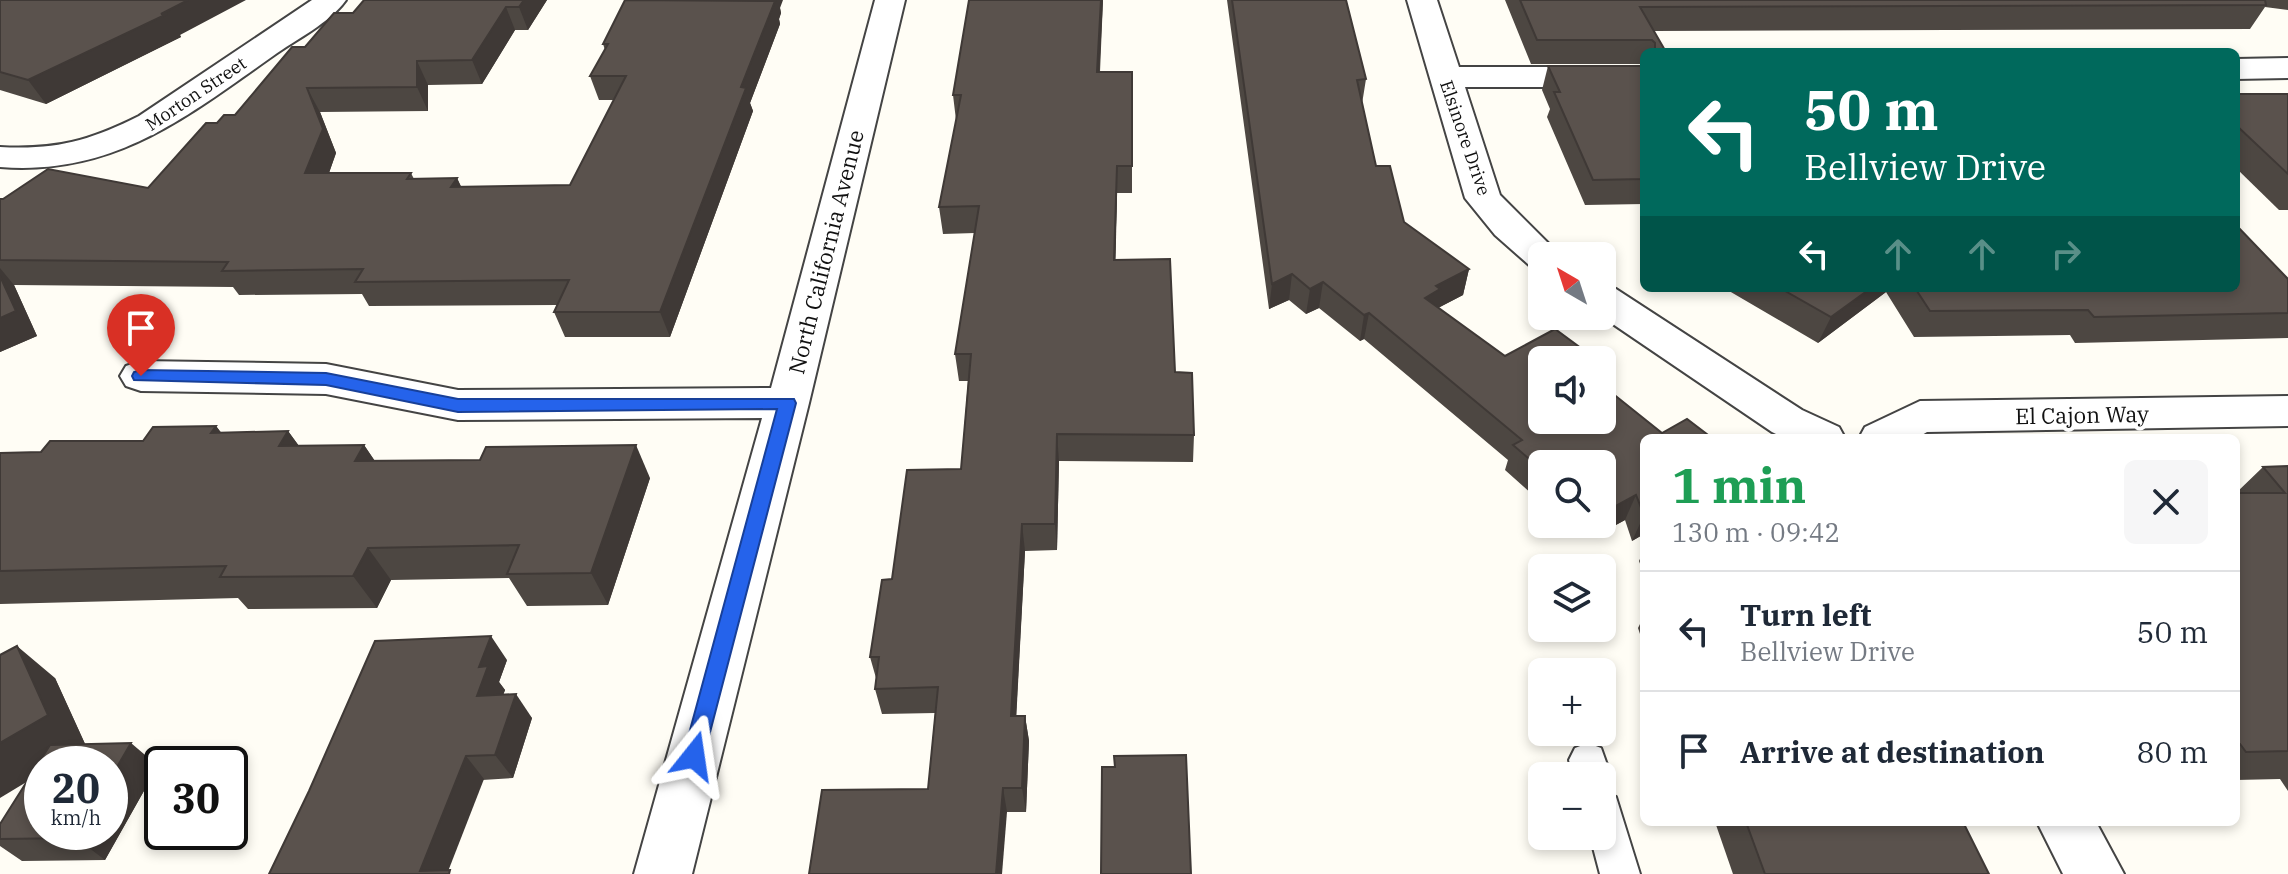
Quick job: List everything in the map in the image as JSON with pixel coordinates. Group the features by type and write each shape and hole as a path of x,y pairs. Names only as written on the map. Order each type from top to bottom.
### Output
{"street":[{"name":"Morton Street","path":"0,157 42,159 75,153 110,144 146,129 331,0"},
{"name":"North California Avenue","path":"663,874 788,403 890,0"},
{"name":"Elsinore Drive","path":"1422,0 1483,198 1528,244"},
{"path":"2240,69 2288,68"},
{"path":"1444,77 1640,77"},
{"path":"1616,307 1787,421 1815,434"},
{"path":"141,376 326,379 458,405 788,403"},
{"name":"El Cajon Way","path":"1888,434 1920,417 2288,411"},
{"path":"2067,826 2095,874"}],"lane":[{"path":"1613,850 1620,874"}],"building":[{"path":"0,0 188,0 161,14 167,14 28,80 0,72"},
{"path":"364,0 524,0 519,7 506,7 472,60 417,61 417,87 307,88 323,129 305,173 411,173 407,179 457,178 451,187 570,185 626,76 590,76 608,44 603,44 625,0 775,1 741,87 746,88 660,312 554,312 569,280 355,282 363,269 222,271 228,262 0,260 0,199 48,169 148,188 206,123 217,123 224,115 235,115 292,47 305,47 334,13 353,13"},
{"path":"969,0 1101,0 1097,72 1132,72 1132,166 1117,166 1114,260 1170,259 1175,372 1192,373 1194,435 1057,434 1055,524 1022,524 1011,716 1025,716 1022,788 1003,788 996,874 809,874 822,790 928,789 938,687 875,689 879,657 870,657 882,580 892,579 907,470 961,469 971,354 955,354 979,206 939,207 961,95 953,95"},
{"path":"1232,0 1346,0 1366,79 1357,80 1376,166 1390,166 1404,222 1469,269 1436,286 1440,289 1425,298 1505,356 1553,330 1578,346 1528,346 1528,434 1616,434 1616,396 1662,433 1687,419 1707,434 1640,434 1640,505 1636,495 1616,506 1616,450 1528,450 1528,458 1513,445 1522,440 1369,313 1364,315 1323,282 1310,289 1292,274 1272,284"},
{"path":"1520,0 2265,0 2266,5 1640,7 1664,48 1655,48 1652,40 1537,40"},
{"path":"1548,66 1640,66 1640,179 1593,180 1554,92 1560,92"},
{"path":"2240,94 2288,94 2288,174 2240,129"},
{"path":"2240,229 2288,279 2288,313 2094,317 2088,310 1930,311 1918,292 2240,292"},
{"path":"0,276 16,311 0,318"},
{"path":"1787,292 1865,292 1831,317"},
{"path":"216,426 211,433 288,431 279,446 364,445 355,461 480,460 486,447 636,445 591,573 507,574 519,545 368,548 353,576 220,577 226,566 0,571 0,453 41,452 50,441 143,441 153,427"},
{"path":"2288,466 2288,751 2246,752 2240,744 2240,493 2285,493 2263,467"},
{"path":"491,636 479,667 488,666 477,696 516,694 495,755 466,756 420,871 450,870 449,874 269,874 375,641"},
{"path":"17,646 48,715 0,743 0,655"},
{"path":"131,743 128,748 50,745"},
{"path":"1186,755 1191,874 1101,874 1102,767 1115,767 1114,756"},
{"path":"24,786 24,839 0,839 0,824"},
{"path":"1747,826 1965,826 1989,874 1765,874"}],"route":[{"path":"141,376 326,379 458,405 788,403 694,756"}]}
